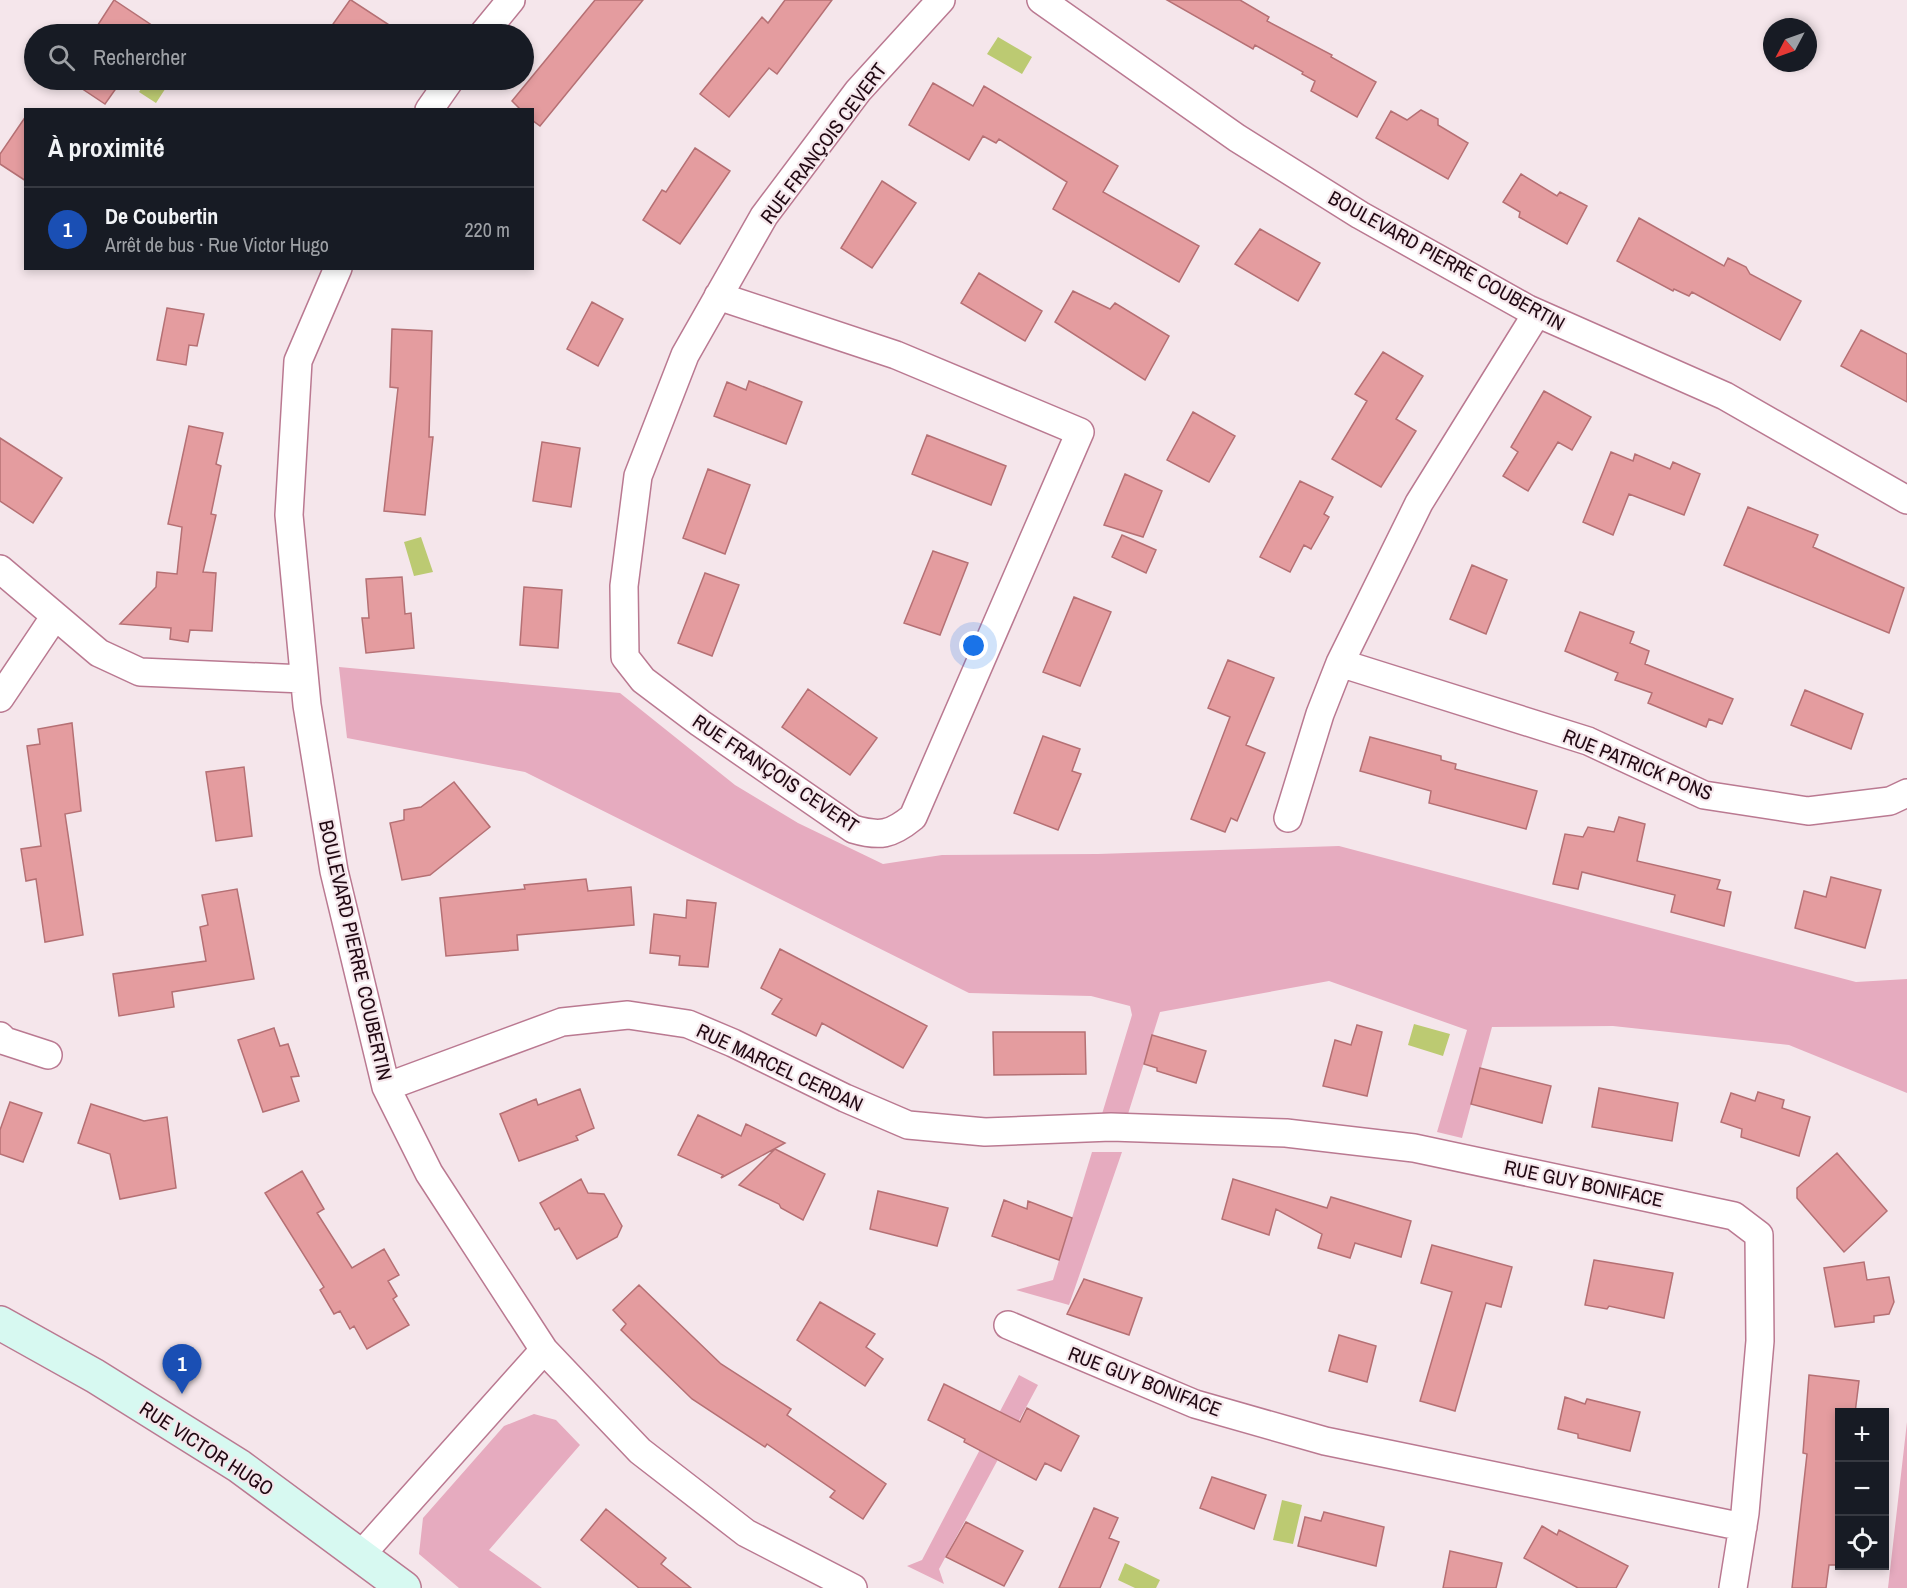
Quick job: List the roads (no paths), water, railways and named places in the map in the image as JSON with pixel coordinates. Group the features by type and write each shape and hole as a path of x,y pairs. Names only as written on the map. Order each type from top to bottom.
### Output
{"street":[{"path":"491,24 511,0"},
{"name":"RUE FRANÇOIS CEVERT","path":"718,297 896,355 1080,432 914,817 900,828 876,835 854,829 700,723 643,680 625,657 624,586 638,476 684,355 764,216 858,91 941,0"},
{"name":"BOULEVARD PIERRE COUBERTIN","path":"1041,0 1237,138 1341,203 1537,313 1725,396 1907,500"},
{"path":"430,108 443,90"},
{"name":"BOULEVARD PIERRE COUBERTIN","path":"337,270 298,361 289,515 304,679 334,871 386,1087 429,1173 544,1350 640,1451 746,1533 853,1588"},
{"path":"1288,818 1320,714 1340,663 1419,503 1537,313"},
{"path":"0,569 99,653 140,672 304,679"},
{"path":"0,698 55,616"},
{"name":"RUE PATRICK PONS","path":"1340,663 1588,741 1704,795 1808,811 1890,801 1907,793"},
{"name":"RUE MARCEL CERDAN","path":"386,1087 562,1022 628,1015 688,1024 908,1125 985,1132 1111,1127"},
{"path":"0,1036 5,1041 48,1055"},
{"name":"RUE GUY BONIFACE","path":"1111,1127 1286,1133 1414,1148 1734,1216 1759,1235 1760,1341 1743,1527 1733,1588"},
{"name":"RUE VICTOR HUGO","path":"0,1323 96,1376 239,1466 404,1588"},
{"name":"RUE GUY BONIFACE","path":"1008,1325 1195,1404 1325,1441 1743,1527"},
{"path":"360,1556 544,1350"}],"place":[{"name":"De Coubertin","path":"182,1394"}]}
